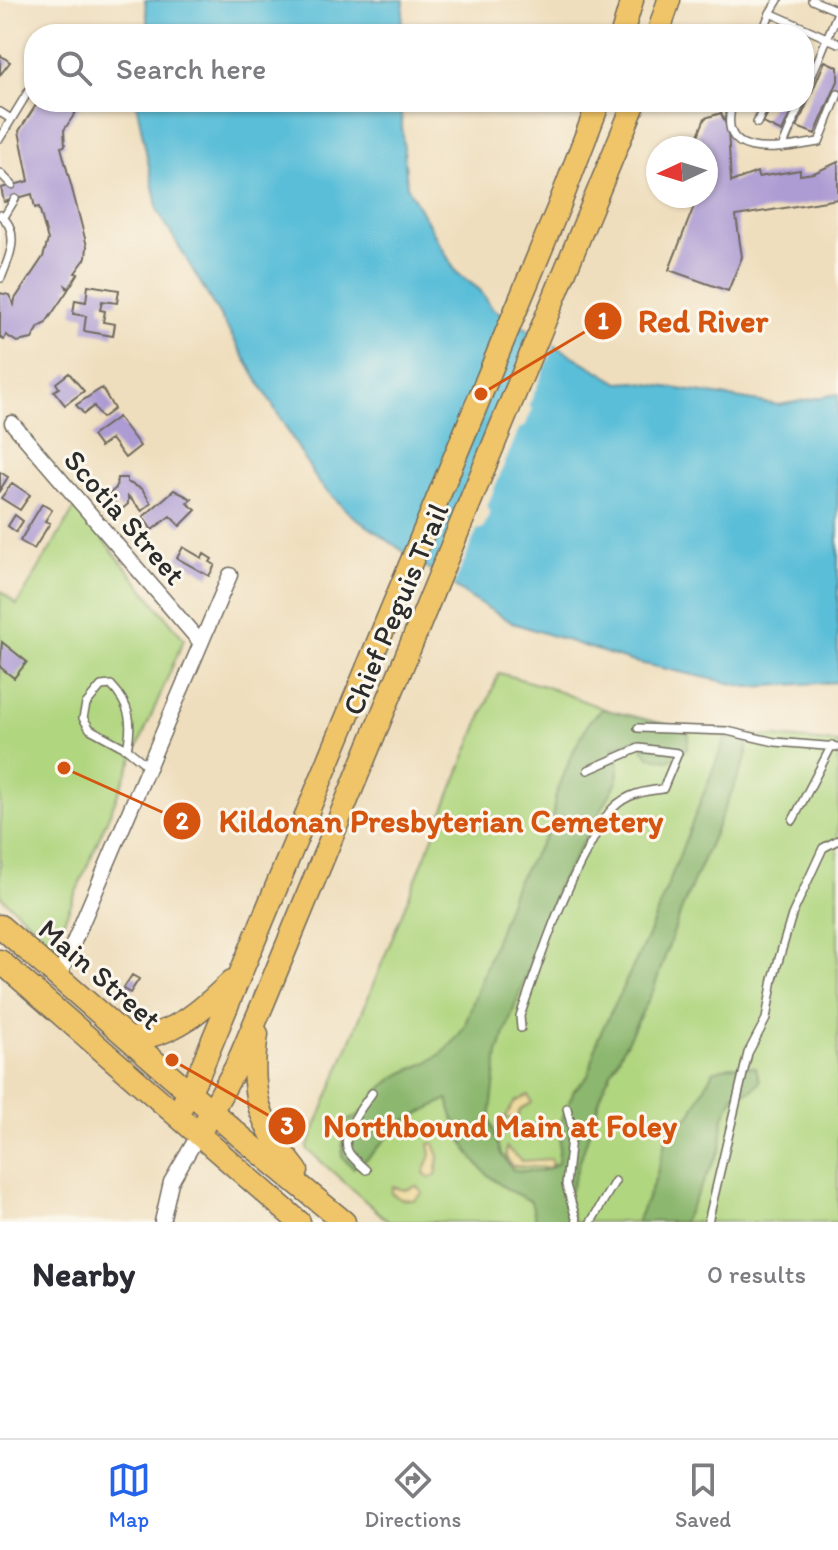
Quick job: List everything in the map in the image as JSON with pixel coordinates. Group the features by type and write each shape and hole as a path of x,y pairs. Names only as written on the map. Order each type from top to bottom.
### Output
{"main road":[{"path":"625,24 632,0"},
{"path":"661,24 669,0"},
{"name":"Chief Peguis Trail","path":"177,1115 239,974 559,206 595,112"},
{"name":"Chief Peguis Trail","path":"199,1134 264,1001 587,226 631,112"},
{"name":"Main Street","path":"0,926 211,1111 344,1222"},
{"name":"Main Street","path":"0,961 299,1222"},
{"path":"130,1039 154,1036 189,1019 239,974"},
{"path":"264,1001 254,1053 259,1108 278,1148 318,1199"}],"street":[{"name":"Scotia Street","path":"12,423 201,643"},
{"path":"59,977 230,575"},
{"path":"162,1222 171,1182 199,1134"}],"lane":[{"path":"766,24 778,0"},
{"path":"812,0 838,12 814,70"},
{"path":"770,13 795,24"},
{"path":"814,32 838,43"},
{"path":"732,112 731,124 738,140 750,149 819,142 838,94"},
{"path":"0,138 24,98"},
{"path":"0,112 11,119"},
{"path":"757,123 762,112"},
{"path":"782,148 797,112"},
{"path":"0,173 12,185"},
{"path":"1,278 12,246 12,235 2,216 15,199"},
{"path":"127,749 131,732 128,702 111,685 101,686 86,704 83,718 90,729 127,749 149,767"},
{"path":"638,728 727,731 775,742 835,746 793,820"},
{"path":"521,1028 520,1016 542,944 587,849 611,810 620,802 636,794 663,789 678,753 639,748 588,770"},
{"path":"708,1222 748,1053 766,1019 773,979 792,915 823,848 838,840"},
{"path":"366,1170 348,1151 346,1141 352,1124 372,1093"},
{"path":"567,1108 572,1128 566,1185 577,1222"},
{"path":"591,1222 615,1181"}],"green space":[{"path":"76,506 184,639 54,944 0,896 0,590 17,605"},
{"path":"499,673 544,686 644,724 838,743 838,1222 389,1222 307,1149"},
{"path":"603,709 677,727 689,734 687,749 669,760 649,757 638,739 614,747 619,763 617,782 557,888 498,1053 490,1120 501,1154 513,1170 543,1170 558,1163 562,1119 574,1090 588,1076 598,1038 647,938 725,739 730,735 743,736 747,741 747,756 681,911 653,991 604,1086 568,1199 573,1222 536,1222 531,1201 499,1184 486,1173 459,1134 448,1099 402,1122 368,1158 353,1168 342,1157 343,1122 363,1111 378,1092 395,1078 444,1051 464,1027 516,883 551,827 555,797 573,752 590,720"},
{"path":"730,1066 755,1067 760,1081 752,1090 734,1095 723,1119 721,1148 683,1222 637,1222 656,1177 667,1136 691,1114 713,1071"}],"sand":[{"path":"528,1095 532,1103 520,1109 516,1119 505,1118 515,1102"},
{"path":"434,1143 439,1157 436,1175 430,1178 424,1173 431,1155 429,1144"},
{"path":"506,1147 521,1161 551,1159 553,1164 548,1168 512,1166 506,1157"},
{"path":"417,1186 423,1193 414,1200 401,1199 391,1193 393,1187 405,1190"}],"water":[{"path":"145,0 404,0 402,24 148,24"},
{"path":"138,112 401,112 407,186 456,272 480,290 492,308 619,383 635,382 779,405 838,394 838,682 748,687 630,661 513,623 469,597 350,514 318,482 158,211"}],"pier":[{"path":"534,329 556,342 529,405 532,410 525,426 519,429 487,506 490,512 483,528 477,530 452,590 432,576"}],"building":[{"path":"0,55 10,62 0,75"},
{"path":"825,61 838,67 838,81 815,134 797,127 803,112 814,112 814,87"},
{"path":"31,112 76,112 64,130 65,146 61,147 87,246 86,258 75,273 78,274 69,288 66,286 68,290 45,324 39,327 32,339 17,342 6,335 4,340 0,337 0,293 9,295 14,305 43,257 48,240 32,194 4,202 1,188 29,181 19,131"},
{"path":"768,112 791,112 782,132 763,123"},
{"path":"721,113 728,129 731,182 757,172 758,177 800,170 800,175 814,173 838,162 838,199 736,216 742,257 728,291 669,270 693,208 718,208 718,136 698,136 705,118"},
{"path":"88,285 119,290 117,303 102,301 100,310 105,311 103,322 115,324 113,336 84,331 86,316 73,314 75,300 86,302"},
{"path":"69,373 84,391 65,405 54,391 59,388 56,383"},
{"path":"102,388 114,409 102,418 94,406 84,414 76,405"},
{"path":"118,417 140,446 125,458 111,439 100,447 92,436"},
{"path":"0,472 8,477 0,490"},
{"path":"117,478 127,478 127,482 142,489 151,503 142,511 128,496 128,504 121,510 108,495 116,488"},
{"path":"12,483 30,495 20,510 1,498"},
{"path":"174,490 192,499 187,503 196,510 180,526 170,516 152,530 143,517"},
{"path":"42,504 52,510 45,521 50,523 34,549 20,541"},
{"path":"15,515 23,521 16,532 8,526"},
{"path":"183,547 202,558 204,554 212,559 210,562 215,565 209,576 177,558"},
{"path":"2,642 27,662 14,678 0,667"},
{"path":"132,975 139,979 130,993 123,989"}],"place":[{"name":"Red River","path":"481,394"},
{"name":"Kildonan Presbyterian Cemetery","path":"64,768"},
{"name":"Northbound Main at Foley","path":"172,1060"}]}
